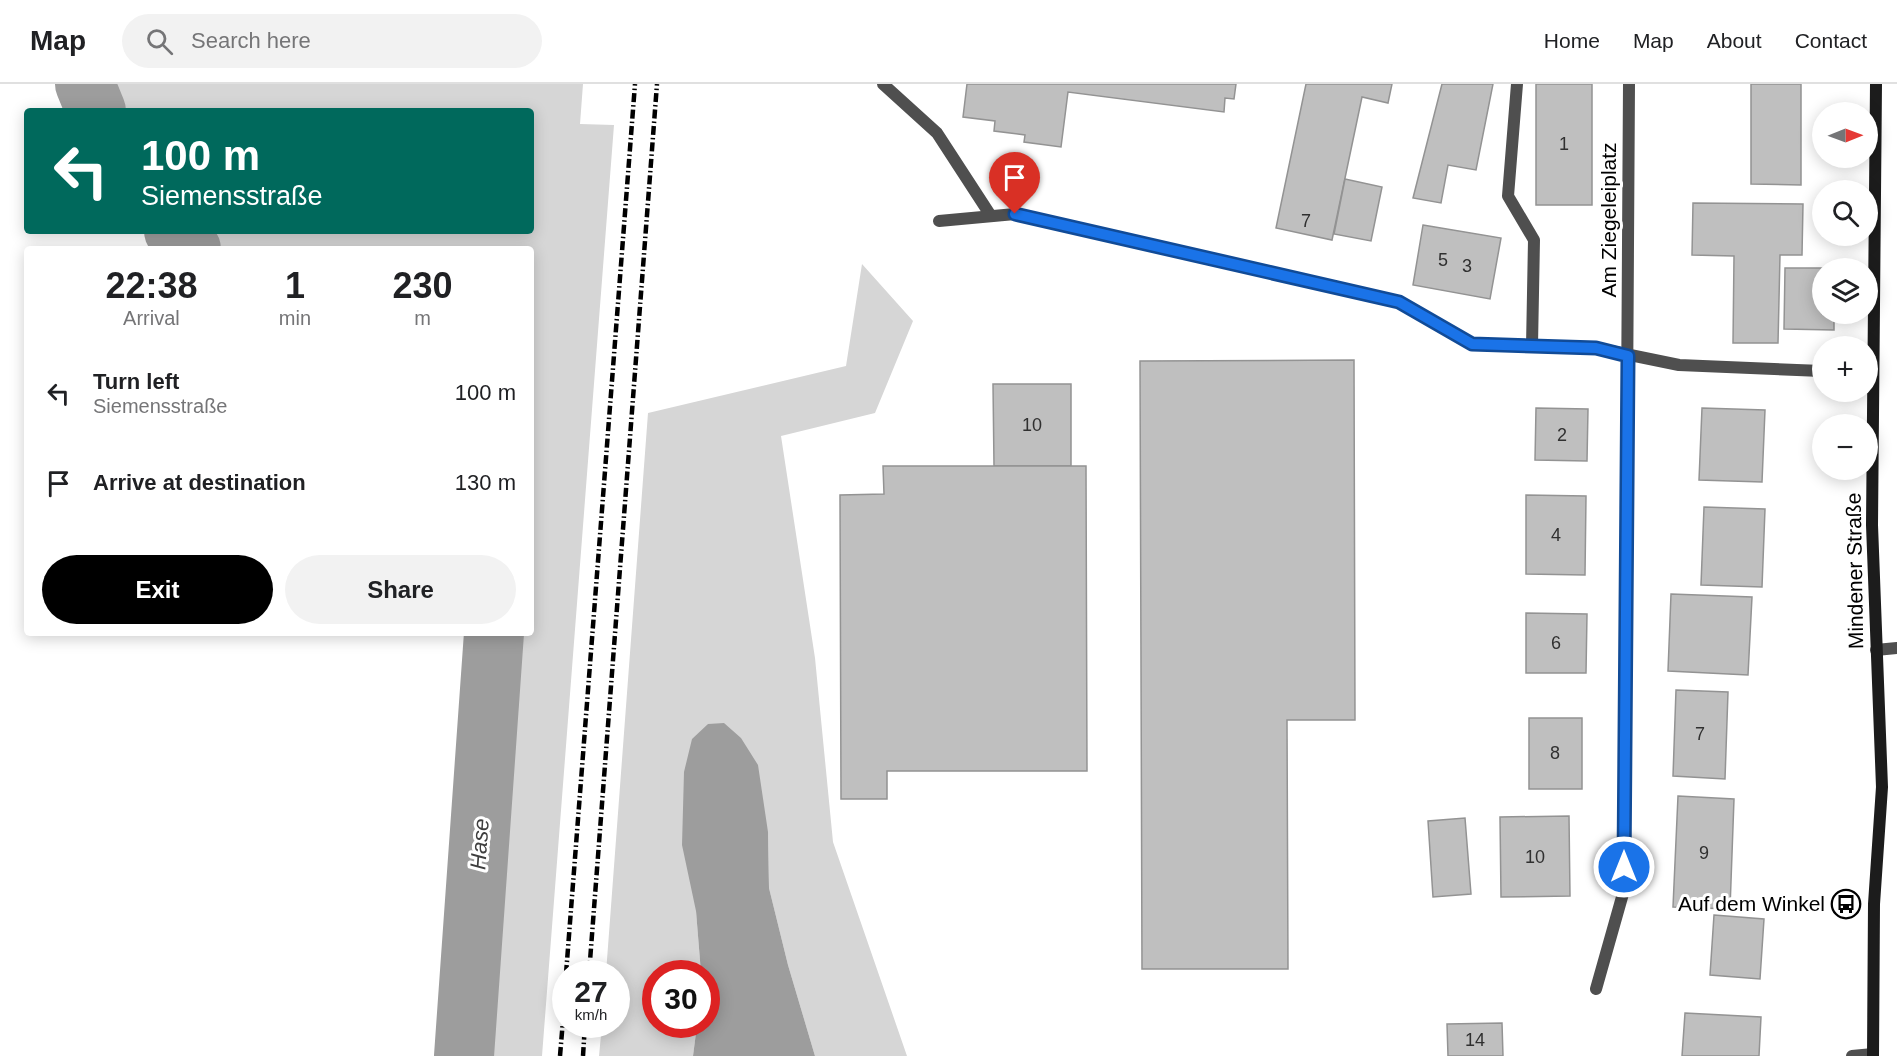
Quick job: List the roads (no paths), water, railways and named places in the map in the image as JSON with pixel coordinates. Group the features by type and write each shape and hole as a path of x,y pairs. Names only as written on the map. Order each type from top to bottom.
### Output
{"main road":[{"name":"Mindener Straße","path":"1872,336 1876,84"},
{"name":"Mindener Straße","path":"1871,402 1872,525 1882,787 1874,904 1873,1055"}],"street":[{"path":"883,84 937,133 991,216"},
{"path":"1517,84 1508,196 1534,240 1532,346"},
{"name":"Am Ziegeleiplatz","path":"1596,988 1624,890 1629,84"},
{"path":"939,221 1015,214 1399,302 1472,344 1596,348 1679,365 1812,371"},
{"path":"1876,650 1897,648"},
{"path":"1852,1056 1873,1055"}],"waterway":[{"name":"Hase","path":"85,84 95,108"},
{"name":"Hase","path":"177,234 188,246"},
{"name":"Hase","path":"464,1056 494,636"}],"railway":[{"path":"567,960 635,84"},
{"path":"590,960 657,84"},
{"path":"560,1056 562,1038"},
{"path":"583,1056 584,1038"}],"place":[{"name":"Auf dem Winkel","path":"1846,904"}]}
